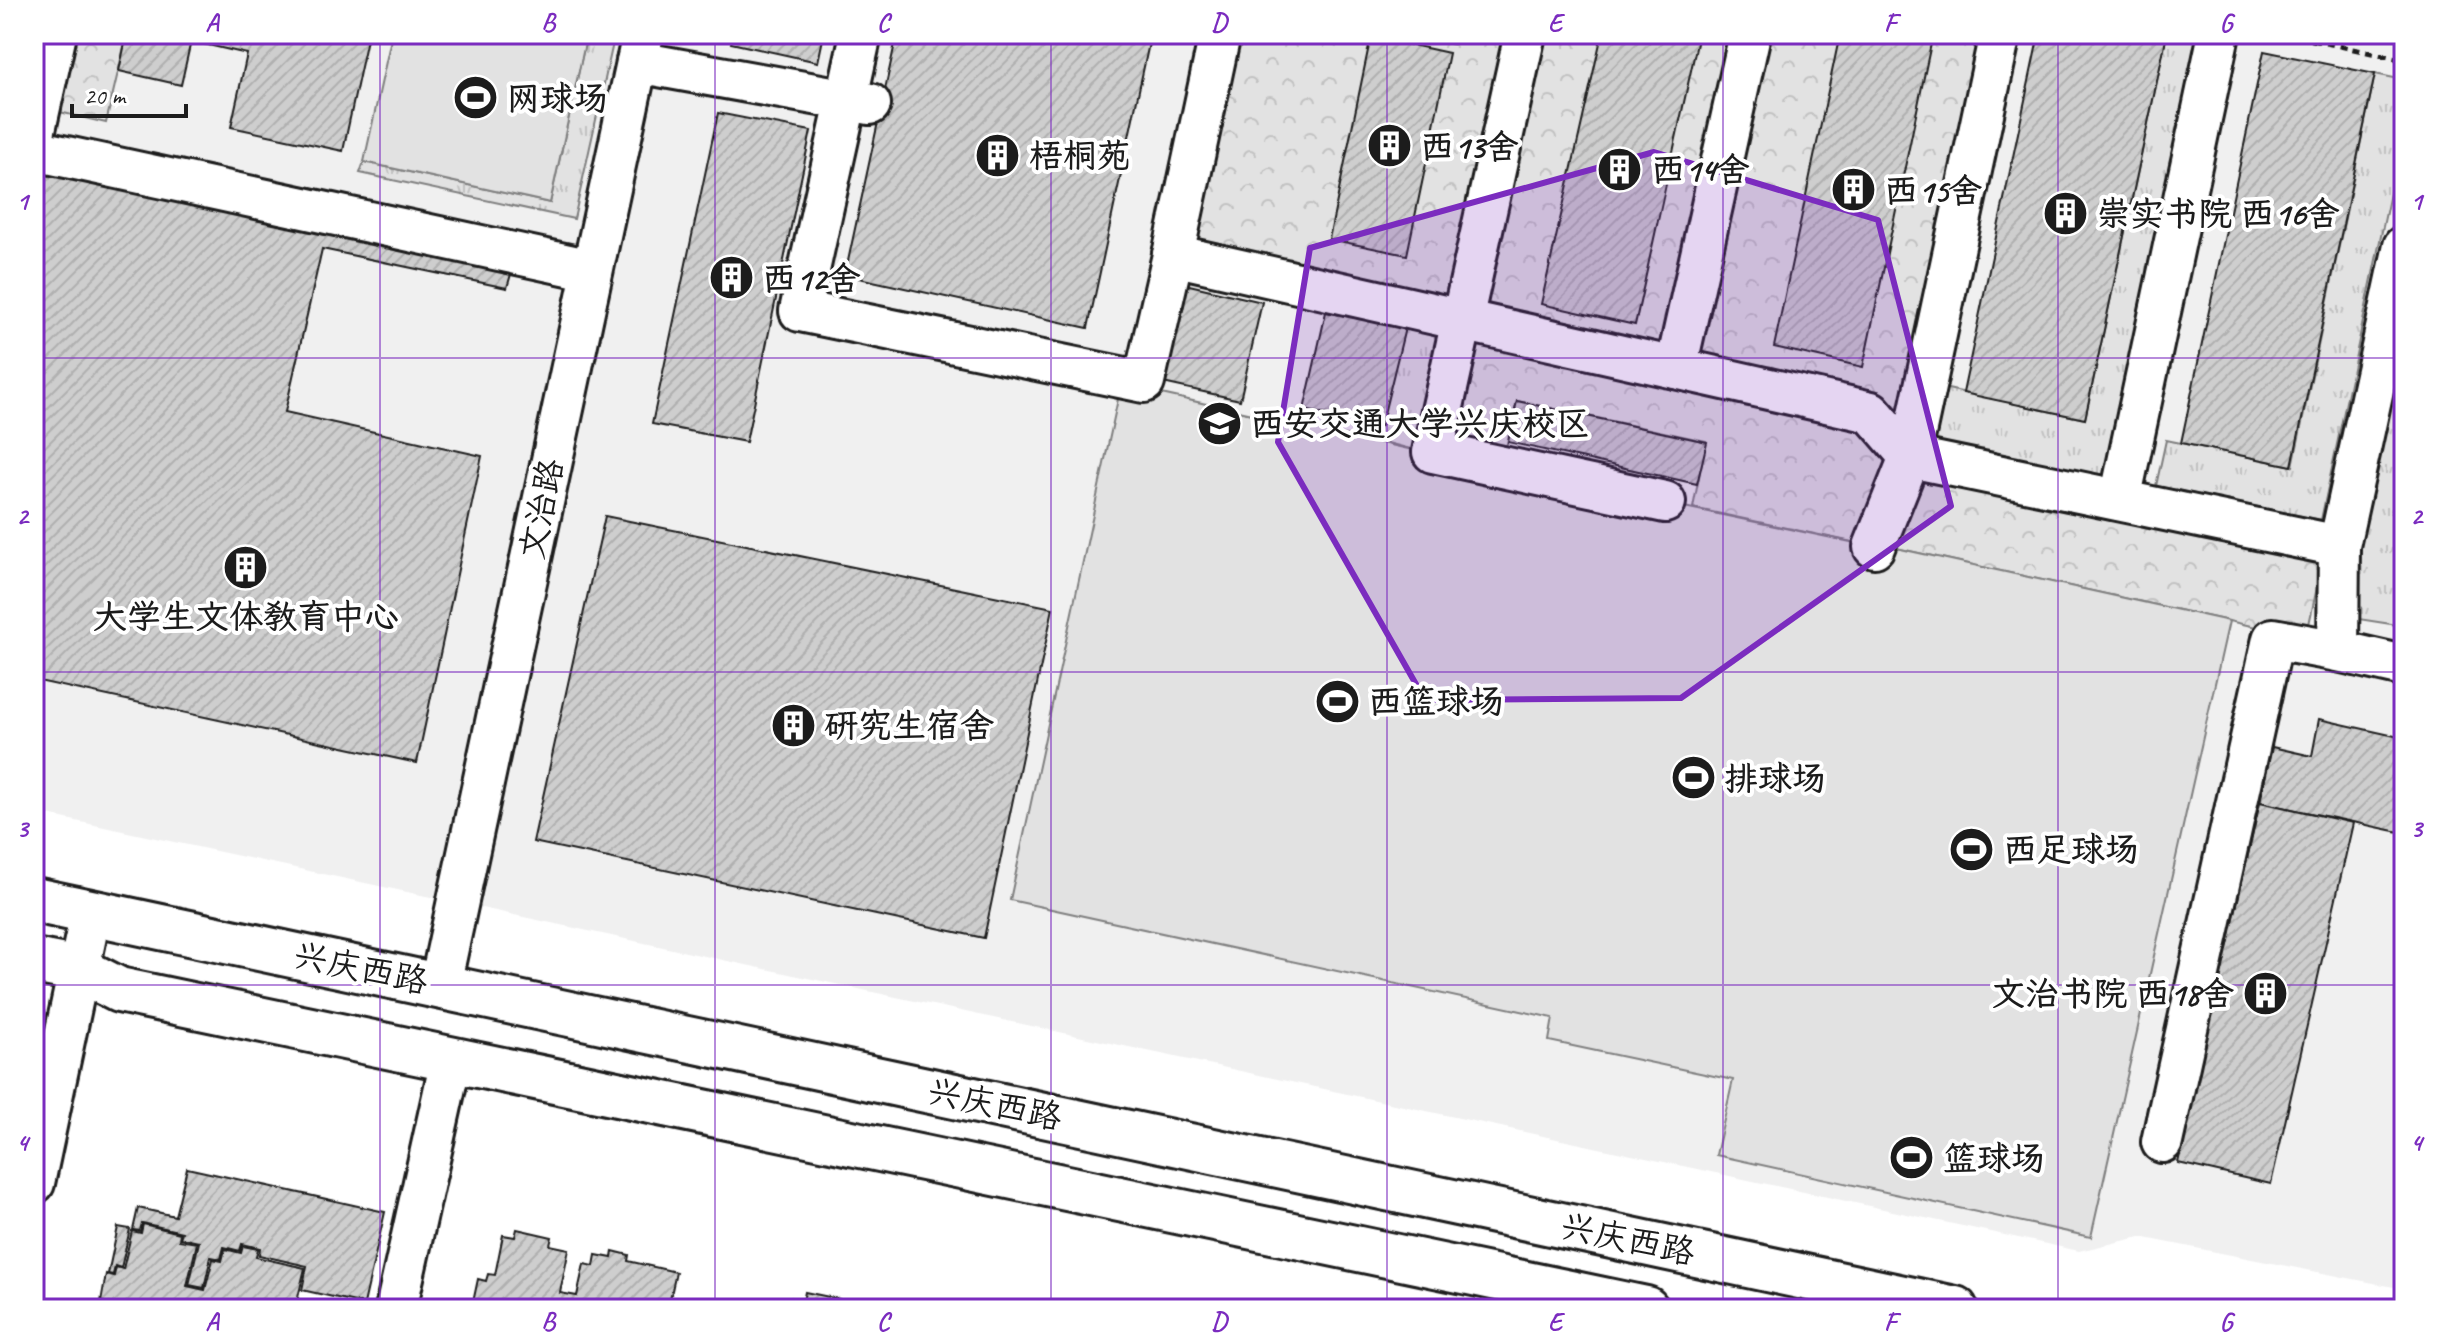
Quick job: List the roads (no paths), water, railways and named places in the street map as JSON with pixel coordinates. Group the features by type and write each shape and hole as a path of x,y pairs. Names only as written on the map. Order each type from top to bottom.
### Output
{"main road":[{"name":"兴庆西路","path":"34,900 1955,1309"},
{"name":"兴庆西路","path":"34,961 80,970 119,990 1646,1309"}],"street":[{"path":"34,134 56,34"},
{"path":"861,34 859,102 800,311 1144,382 1220,34"},
{"path":"1525,34 1433,452 1665,502"},
{"path":"1676,368 1750,34"},
{"path":"1874,547 1910,457 2000,34"},
{"path":"2120,500 2219,34"},
{"path":"640,48 859,102"},
{"name":"文治路","path":"440,985 640,48"},
{"path":"34,150 592,270"},
{"path":"2338,651 2339,546 2404,246"},
{"path":"1173,255 1871,412 1910,457 2339,546"},
{"path":"2162,1142 2273,639 2404,666"},
{"path":"34,1183 91,912"},
{"path":"396,1309 451,1060"}],"place":[{"name":"网球场","path":"475,98"},
{"name":"西13舍","path":"1389,146"},
{"name":"梧桐苑","path":"998,155"},
{"name":"西14舍","path":"1620,169"},
{"name":"西15舍","path":"1853,190"},
{"name":"崇实书院 西16舍","path":"2065,213"},
{"name":"西12舍","path":"731,278"},
{"name":"西安交通大学兴庆校区","path":"1219,423"},
{"name":"大学生文体教育中心","path":"246,568"},
{"name":"西篮球场","path":"1337,701"},
{"name":"研究生宿舍","path":"793,725"},
{"name":"排球场","path":"1693,778"},
{"name":"西足球场","path":"1972,849"},
{"name":"文治书院 西18舍","path":"2265,993"},
{"name":"篮球场","path":"1912,1158"}]}
